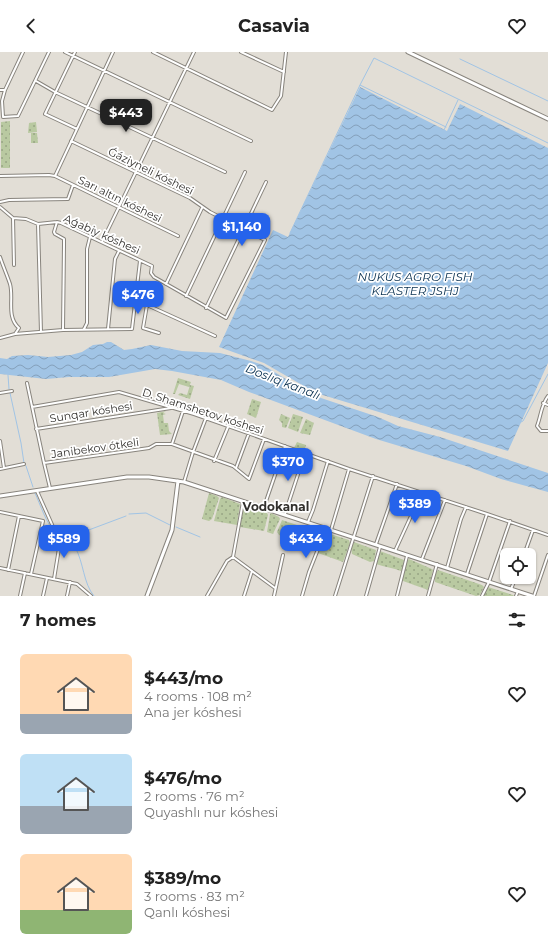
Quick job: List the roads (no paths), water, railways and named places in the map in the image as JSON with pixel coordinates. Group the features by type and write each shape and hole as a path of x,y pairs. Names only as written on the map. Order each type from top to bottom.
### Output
{"main road":[{"path":"408,52 548,119"},
{"path":"0,496 140,476 184,482 533,596"},
{"path":"148,596 172,530 178,481"}],"street":[{"path":"23,52 5,90 2,101 3,117 18,116 49,52"},
{"path":"65,52 251,141"},
{"path":"75,52 45,114 77,129"},
{"path":"0,176 55,176 113,52"},
{"path":"153,52 272,110 281,96 286,52"},
{"path":"102,242 194,52"},
{"path":"242,52 284,72"},
{"path":"36,81 55,92 225,172"},
{"path":"0,90 5,90"},
{"name":"Ǵáziyneli kóshesi","path":"71,141 190,198 202,208 265,240 226,318 206,308"},
{"path":"186,296 245,172"},
{"name":"Sarı altın kóshesi","path":"55,176 178,236"},
{"path":"202,208 166,284 206,308 266,182"},
{"path":"0,202 10,200 68,199 73,185"},
{"path":"0,207 12,218 14,265"},
{"name":"Aǵabiy kóshesi","path":"12,218 26,219 38,224 57,222 152,266 151,272 154,276 166,284"},
{"path":"57,222 54,232 64,239 63,330"},
{"path":"38,224 41,332"},
{"path":"84,329 87,323 87,249 90,237"},
{"path":"108,329 115,259 119,250"},
{"path":"0,257 10,284 12,306 11,314 13,322 18,328 15,334"},
{"path":"0,338 15,334 63,330 132,329 140,261"},
{"path":"135,301 147,304 215,336"},
{"path":"147,304 143,328 159,333"},
{"path":"27,383 50,488"},
{"path":"0,393 12,391"},
{"name":"D. Shamshetov kóshesi","path":"32,407 119,392 206,418 548,535"},
{"path":"548,396 543,403 537,426 541,431 548,431"},
{"path":"543,403 548,405"},
{"name":"Sunqar kóshesi","path":"36,429 173,408"},
{"path":"184,411 172,444 236,468 249,478 264,439"},
{"path":"184,482 193,452 206,418"},
{"path":"214,461 229,426"},
{"path":"236,468 249,433"},
{"path":"0,441 4,468"},
{"name":"Janibekov ótkeli","path":"44,463 149,448 156,444 172,444"},
{"path":"264,507 285,446"},
{"path":"285,514 305,453"},
{"path":"308,522 328,461"},
{"path":"0,468 24,464"},
{"path":"331,530 349,468"},
{"path":"334,596 373,476"},
{"path":"376,544 396,484"},
{"path":"36,490 54,529"},
{"path":"395,551 422,492"},
{"path":"422,559 444,500"},
{"path":"234,558 243,501"},
{"path":"447,568 459,525 466,507"},
{"path":"0,512 43,521 31,574"},
{"path":"467,574 487,514"},
{"path":"8,570 19,516"},
{"path":"482,596 489,582 510,521"},
{"path":"302,596 309,572 327,528"},
{"path":"527,548 533,530"},
{"path":"54,579 61,536"},
{"path":"366,596 381,546"},
{"path":"274,596 283,555"},
{"path":"397,596 407,555"},
{"path":"533,596 548,555"},
{"path":"234,558 276,588"},
{"path":"207,596 227,561 234,558"},
{"path":"428,596 437,564"},
{"path":"0,568 77,584 91,596"},
{"path":"244,596 252,571"},
{"path":"20,596 25,573"},
{"path":"43,596 47,578"},
{"path":"67,596 70,582"},
{"path":"512,589 514,584"},
{"path":"516,596 518,591"}],"water":[{"name":"NUKUS AGRO FISH KLASTER JSHJ","path":"360,87 447,131 460,104 548,148 548,363 508,451 316,393 264,363 219,347 273,230 288,237"},
{"name":"Doslıq kanalı","path":"111,342 124,350 151,345 182,351 220,353 263,365 312,395 378,417 398,426 440,437 548,473 548,492 501,479 466,466 376,439 249,392 221,380 155,369 109,377 69,377 46,379 0,374 0,358 7,359 12,356 28,355 48,357 71,355 82,352 93,345"}],"waterway":[{"path":"360,85 374,58 548,143"},
{"path":"460,59 548,101"},
{"path":"290,233 360,85 446,127"},
{"path":"444,130 458,100"},
{"path":"521,422 523,421 548,374"},
{"path":"8,375 9,389"},
{"path":"10,393 24,463"},
{"path":"26,466 33,487"},
{"path":"35,493 52,529 70,541 75,547 90,591 94,596"},
{"path":"129,514 146,513 170,525"},
{"path":"70,537 126,516"},
{"path":"176,527 200,537"}],"district":[{"name":"Vodokanal","path":"276,507"}]}
